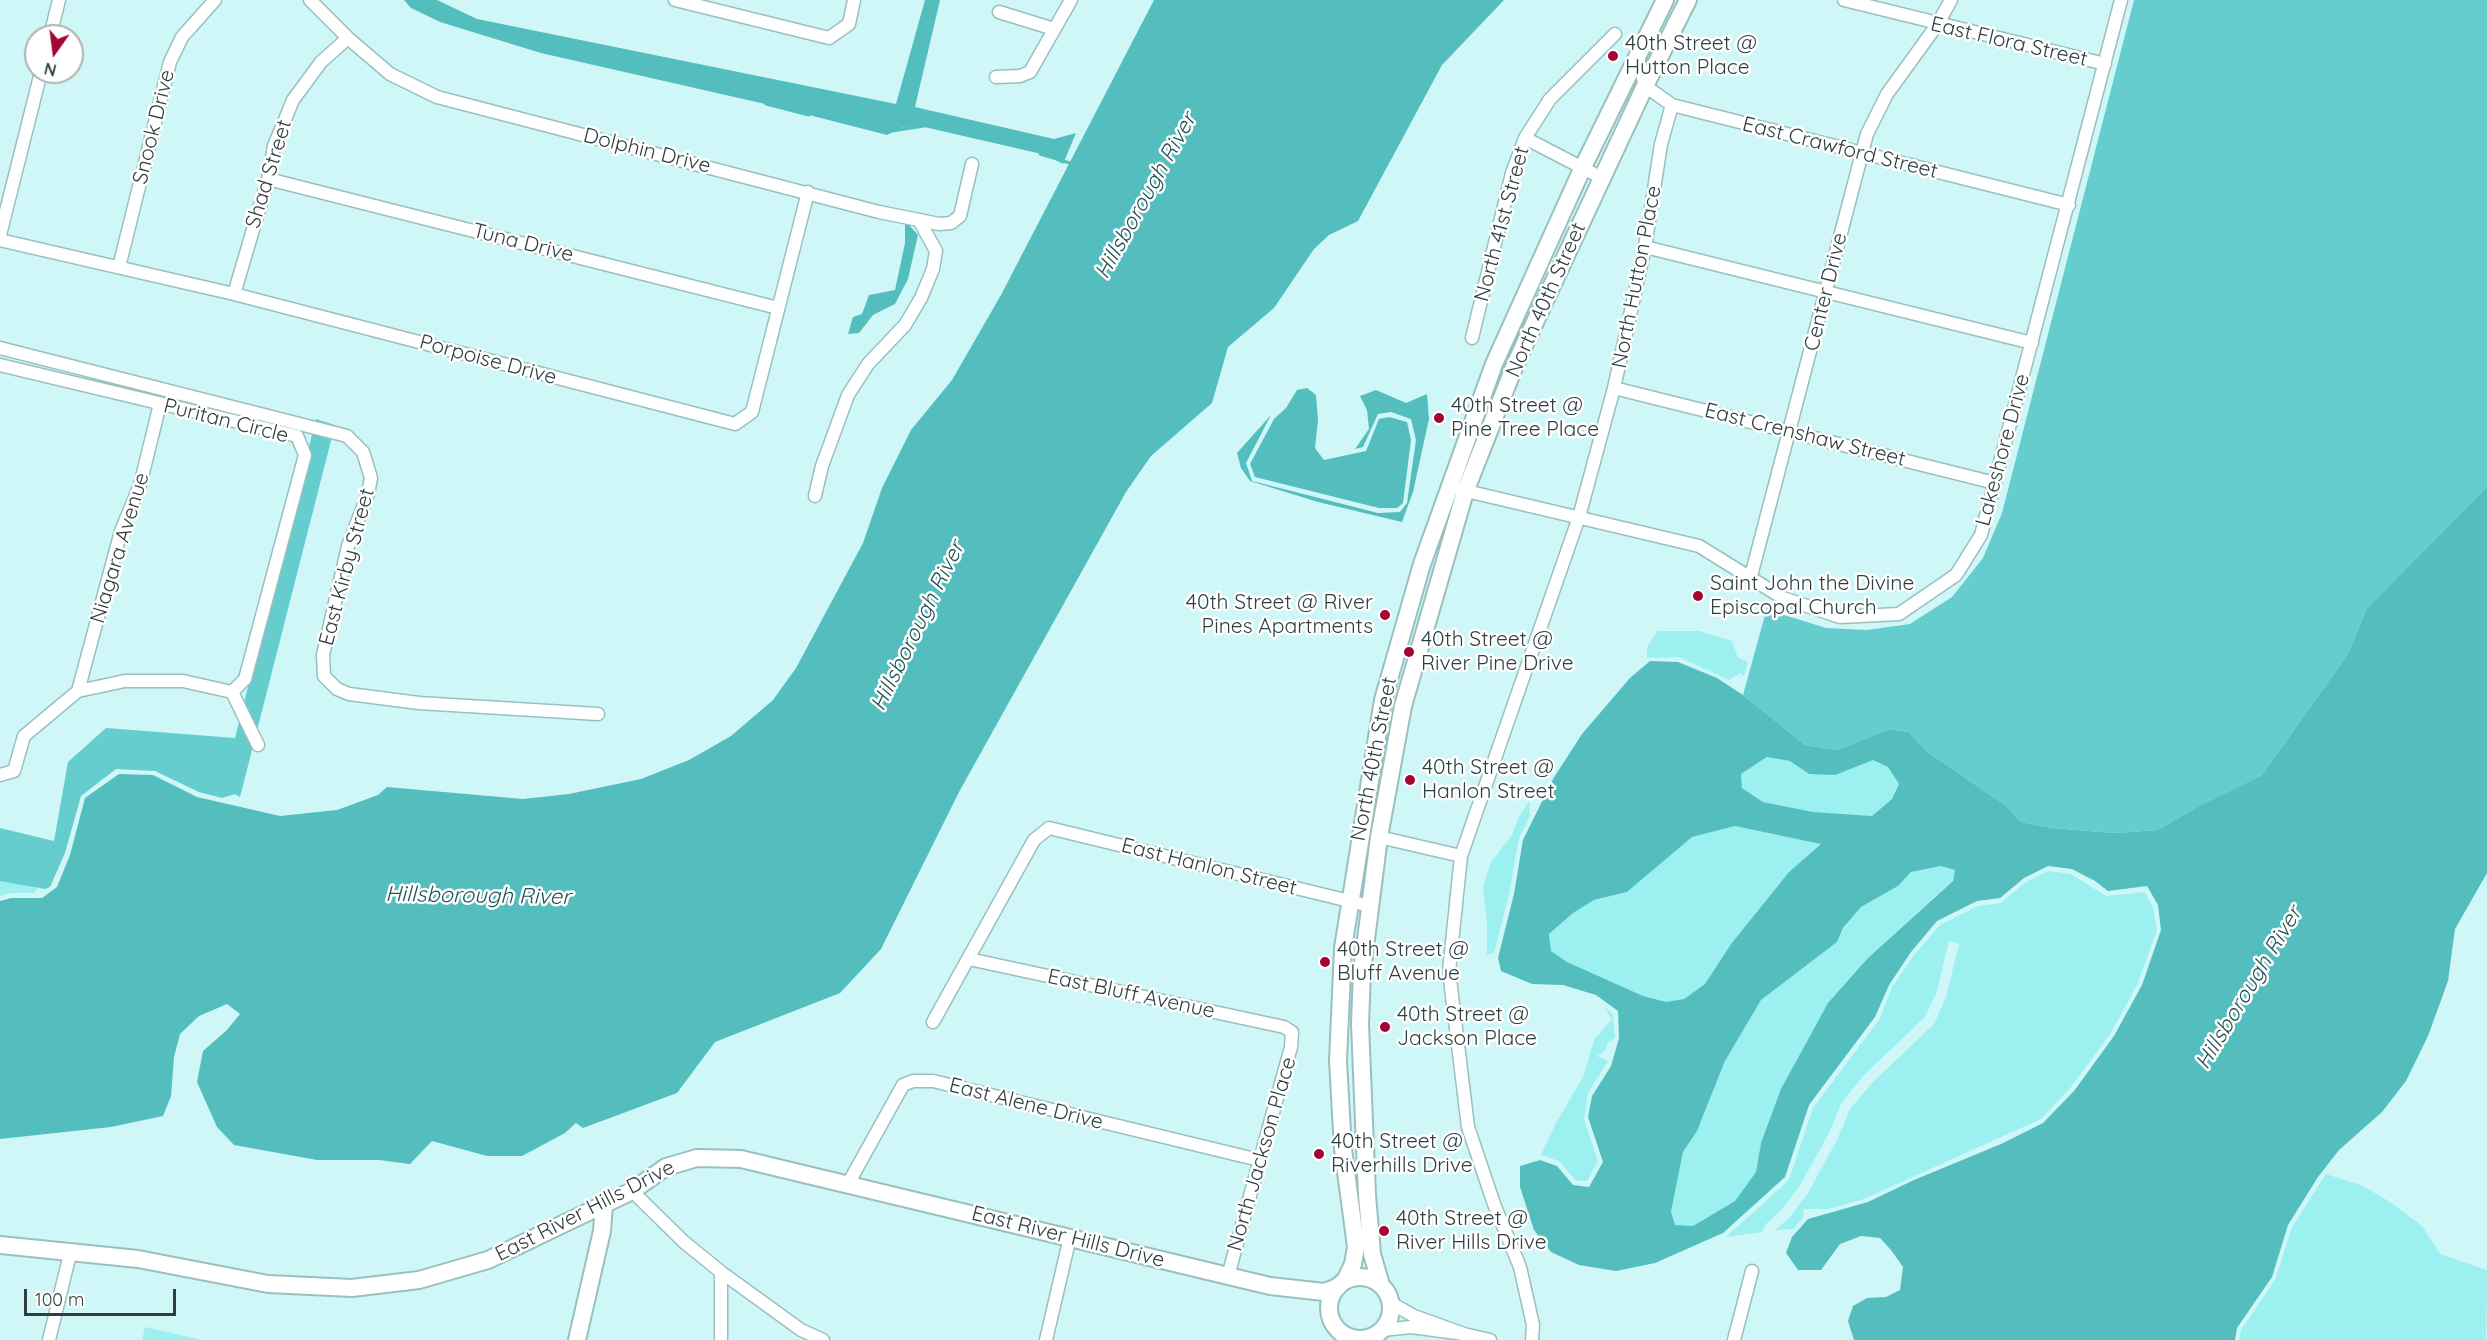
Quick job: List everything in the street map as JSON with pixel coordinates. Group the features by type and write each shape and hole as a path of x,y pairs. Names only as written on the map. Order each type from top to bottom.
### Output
{"main road":[{"name":"North 40th Street","path":"1341,1284 1353,1264 1356,1247 1343,1149 1338,1060 1343,948 1383,700 1422,564 1448,486 1494,364 1583,167 1665,0"},
{"name":"North 40th Street","path":"1381,1285 1372,1254 1368,1202 1360,1024 1362,971 1379,837 1403,706 1465,492 1515,365 1645,86 1688,0"},
{"path":"1383,700 1403,706"},
{"name":"East River Hills Drive","path":"0,1245 138,1258 268,1284 352,1288 419,1281 488,1260 632,1191 666,1167 697,1158 741,1160 1270,1286 1324,1292 1341,1284"},
{"path":"577,1340 603,1231 604,1204"},
{"path":"1366,1277 1381,1285 1391,1304 1391,1314 1378,1335 1356,1339 1337,1329 1330,1300 1341,1284 1366,1277"},
{"name":"East River Hills Drive","path":"1270,1286 1323,1308 1337,1329"}],"street":[{"path":"53,24 59,0"},
{"name":"Snook Drive","path":"119,267 170,62 182,37 215,0"},
{"name":"Dolphin Drive","path":"310,0 348,38 390,74 437,98 919,220 939,224 951,223 960,216 972,164"},
{"path":"675,0 829,38 849,24 854,0"},
{"path":"996,77 1030,72 1071,0"},
{"name":"East Flora Street","path":"1844,0 1937,25 2105,64"},
{"name":"Center Drive","path":"1751,576 1791,432 1861,154 1875,114 1937,25 1951,0"},
{"name":"Lakeshore Drive","path":"1448,486 1465,492 1699,546 1751,576 1783,598 1840,617 1899,614 1956,575 1981,535 2121,0"},
{"path":"999,12 1054,29"},
{"name":"North 41st Street","path":"1472,338 1512,173 1526,138 1550,99 1615,34"},
{"name":"Shad Street","path":"234,294 268,179 274,146 292,100 321,62 348,38"},
{"path":"1638,58 1645,86"},
{"path":"0,238 38,84"},
{"name":"East Crawford Street","path":"1645,86 1672,105 2068,205"},
{"name":"North Hutton Place","path":"1579,517 1614,388 1645,247 1661,144 1672,105"},
{"path":"1526,138 1602,178"},
{"name":"Tuna Drive","path":"268,179 778,308"},
{"name":"Porpoise Drive","path":"0,238 234,294 735,424 752,412 808,192"},
{"path":"815,496 822,466 848,395 868,364 905,325 921,298 933,269 936,251 919,220"},
{"path":"1645,247 2032,343"},
{"name":"East Kirby Street","path":"0,348 347,436 363,452 371,478 368,494 348,546 323,655 324,676 337,689 349,694 419,703 598,714"},
{"name":"Puritan Circle","path":"0,365 297,436 305,455 245,679 232,692"},
{"name":"East Crenshaw Street","path":"1614,388 1995,483"},
{"name":"Niagara Avenue","path":"78,691 121,531 140,485 160,404"},
{"path":"1532,1340 1533,1326 1520,1267 1494,1204 1468,1128 1449,971 1461,856 1579,517"},
{"path":"0,775 14,771 24,736 78,691 125,681 183,681 232,692 258,745"},
{"name":"East Hanlon Street","path":"969,959 1034,840 1049,828 1370,906"},
{"path":"1379,837 1461,856"},
{"path":"933,1022 969,959"},
{"name":"East Bluff Avenue","path":"969,959 1284,1027 1292,1032"},
{"name":"North Jackson Place","path":"1228,1276 1291,1047 1292,1032"},
{"name":"East Alene Drive","path":"848,1184 903,1085 913,1081 933,1082 1259,1160"},
{"path":"632,1191 684,1242 721,1272 801,1330 823,1340"},
{"path":"1046,1340 1070,1237"},
{"path":"49,1340 71,1250"},
{"path":"1734,1340 1752,1271"},
{"path":"721,1272 721,1340"},
{"path":"1391,1304 1414,1316 1464,1334"},
{"path":"1378,1335 1411,1327 1490,1340"}],"shaded area":[{"path":"2134,0 2487,0 2487,487 2367,608 2348,654 2262,775 2197,807 2158,830 2115,833 2052,828 2021,822 2005,805 1926,751 1909,732 1889,729 1837,750 1805,745 1743,695 1768,604 1778,613 1826,628 1867,630 1910,624 1952,597 1983,558 2002,513"},
{"path":"316,419 335,425 240,797 235,794 222,798 199,792 155,771 116,769 81,796 65,853 50,887 45,889 0,881 0,828 54,841 68,762 106,728 235,738"},
{"path":"1657,631 1699,631 1732,641 1738,658 1748,662 1744,676 1741,673 1729,680 1679,657 1647,658 1647,648"},
{"path":"1767,757 1790,761 1809,774 1873,760 1888,767 1899,784 1892,799 1872,816 1813,812 1763,802 1742,788 1741,774"},
{"path":"1529,801 1530,816 1519,838 1509,894 1494,953 1487,955 1487,922 1483,887 1491,862 1512,835"},
{"path":"1735,826 1822,843 1789,872 1731,944 1705,984 1684,999 1666,1003 1643,996 1566,962 1551,951 1549,934 1573,913 1594,900 1627,892 1692,837"},
{"path":"1941,866 1956,870 1953,880 1868,958 1761,1143 1756,1172 1735,1201 1693,1226 1674,1225 1671,1212 1683,1152 1697,1131 1725,1061 1761,1000 1837,942 1843,929 1861,907 1898,886 1911,872"},
{"path":"2048,871 2071,874 2106,896 2145,892 2153,907 2157,930 2138,983 2111,1033 2071,1087 2041,1119 1864,1199 1828,1209 1804,1209 1803,1218 1793,1229 1775,1230 1790,1217 1808,1193 1837,1140 1850,1109 1872,1083 1934,1024 1946,997 1959,944 1949,941 1936,994 1925,1017 1865,1074 1842,1102 1828,1135 1799,1187 1782,1209 1766,1224 1762,1232 1726,1237 1789,1180 1813,1108 1879,1020 1892,987 1914,955 1940,925 1978,906 2001,903 2026,882"},
{"path":"0,881 38,888 34,893 11,893 0,896"},
{"path":"1604,1007 1613,1014 1615,1038 1608,1042 1605,1051 1597,1056 1608,1061 1588,1093 1584,1119 1598,1161 1587,1181 1575,1180 1559,1161 1541,1155 1556,1123 1584,1075 1594,1040 1612,1019"},
{"path":"2326,1174 2363,1186 2390,1202 2422,1226 2440,1254 2487,1270 2486,1340 2239,1340 2241,1330 2275,1280 2292,1227"},
{"path":"145,1327 203,1340 142,1340"}],"water":[{"path":"404,0 437,0 477,19 896,104 925,0 940,0 915,107 1054,139 1076,133 1063,164 1046,155 920,126 900,128 887,135 774,106 541,53 440,22 411,8"},
{"name":"Hillsborough River","path":"1154,0 1504,0 1442,65 1358,221 1329,235 1314,249 1274,308 1228,347 1212,403 1151,456 1126,492 959,792 881,949 840,993 715,1042 677,1093 583,1128 576,1123 565,1133 522,1156 487,1156 432,1141 410,1164 379,1160 317,1160 234,1145 217,1127 197,1082 203,1051 227,1030 240,1014 227,1004 199,1016 180,1034 174,1057 171,1096 163,1116 111,1127 0,1139 0,901 11,898 42,898 57,887 70,855 85,798 119,774 153,775 197,797 280,816 337,810 378,795 387,787 523,799 569,794 641,779 689,760 731,736 773,700 796,668 863,543 882,488 911,430 952,380 1001,295"},
{"path":"905,225 909,225 918,235 908,279 895,304 873,315 859,333 848,334 853,317 862,314 869,295 895,290 905,243"},
{"path":"1307,388 1316,395 1318,420 1315,448 1324,460 1366,451 1379,419 1389,417 1407,422 1411,440 1403,503 1397,508 1379,508 1255,477 1250,464 1274,419 1286,408 1297,390"},
{"path":"1376,390 1406,403 1427,394 1429,419 1413,492 1402,522 1318,502 1250,481 1241,468 1237,453 1271,415 1246,463 1252,481 1378,513 1400,512 1407,503 1416,440 1411,419 1391,412 1378,414 1363,447 1355,449 1369,429 1367,410 1360,396"},
{"name":"Hillsborough River","path":"2487,487 2487,873 2455,929 2448,981 2428,1036 2406,1081 2382,1112 2339,1150 2318,1177 2288,1225 2272,1277 2237,1328 2235,1340 1854,1340 1848,1321 1853,1306 1867,1298 1886,1297 1900,1290 1903,1267 1891,1250 1880,1238 1861,1236 1840,1244 1821,1270 1798,1270 1786,1253 1792,1237 1808,1219 1868,1202 2001,1144 2043,1123 2074,1091 2114,1036 2142,985 2161,930 2158,905 2147,886 2108,891 2072,869 2048,866 2024,878 2000,898 1977,901 1937,921 1911,952 1889,985 1875,1017 1809,1105 1785,1177 1723,1233 1655,1263 1616,1271 1579,1265 1551,1252 1534,1230 1520,1187 1520,1166 1540,1160 1557,1166 1573,1185 1589,1187 1603,1162 1588,1117 1592,1096 1611,1066 1619,1038 1618,1011 1596,995 1563,985 1532,984 1501,971 1498,958 1514,894 1523,840 1553,779 1582,734 1630,678 1650,661 1678,662 1717,678 1743,695 1805,745 1837,750 1889,729 1909,732 1926,751 2005,805 2021,822 2052,828 2115,833 2158,830 2197,807 2262,775 2348,654 2367,608","holes":["1767,757 1790,761 1809,774 1835,775 1873,760 1888,767 1899,784 1892,799 1872,816 1813,812 1763,802 1742,788 1741,774","1735,826 1821,844 1789,872 1731,944 1705,984 1684,999 1666,1002 1643,996 1567,962 1551,951 1549,934 1573,913 1594,900 1627,892 1692,837","1941,866 1955,870 1953,881 1868,958 1828,1003 1781,1089 1761,1143 1756,1172 1735,1201 1693,1226 1675,1225 1671,1212 1683,1152 1697,1131 1725,1061 1761,1000 1837,942 1843,928 1861,907 1898,886 1911,872"]}],"waterway":[{"path":"766,104 809,115"},
{"path":"892,131 924,126"},
{"path":"1040,154 1057,159"},
{"path":"1063,161 1070,163"}],"place":[{"name":"40th Street @ Hutton Place","path":"1613,56"},
{"name":"40th Street @ Pine Tree Place","path":"1439,418"},
{"name":"Saint John the Divine Episcopal Church","path":"1698,596"},
{"name":"40th Street @ River Pines Apartments","path":"1385,615"},
{"name":"40th Street @ River Pine Drive","path":"1409,652"},
{"name":"40th Street @ Hanlon Street","path":"1410,780"},
{"name":"40th Street @ Bluff Avenue","path":"1325,962"},
{"name":"40th Street @ Jackson Place","path":"1385,1027"},
{"name":"40th Street @ Riverhills Drive","path":"1319,1154"},
{"name":"40th Street @ River Hills Drive","path":"1384,1231"}]}
